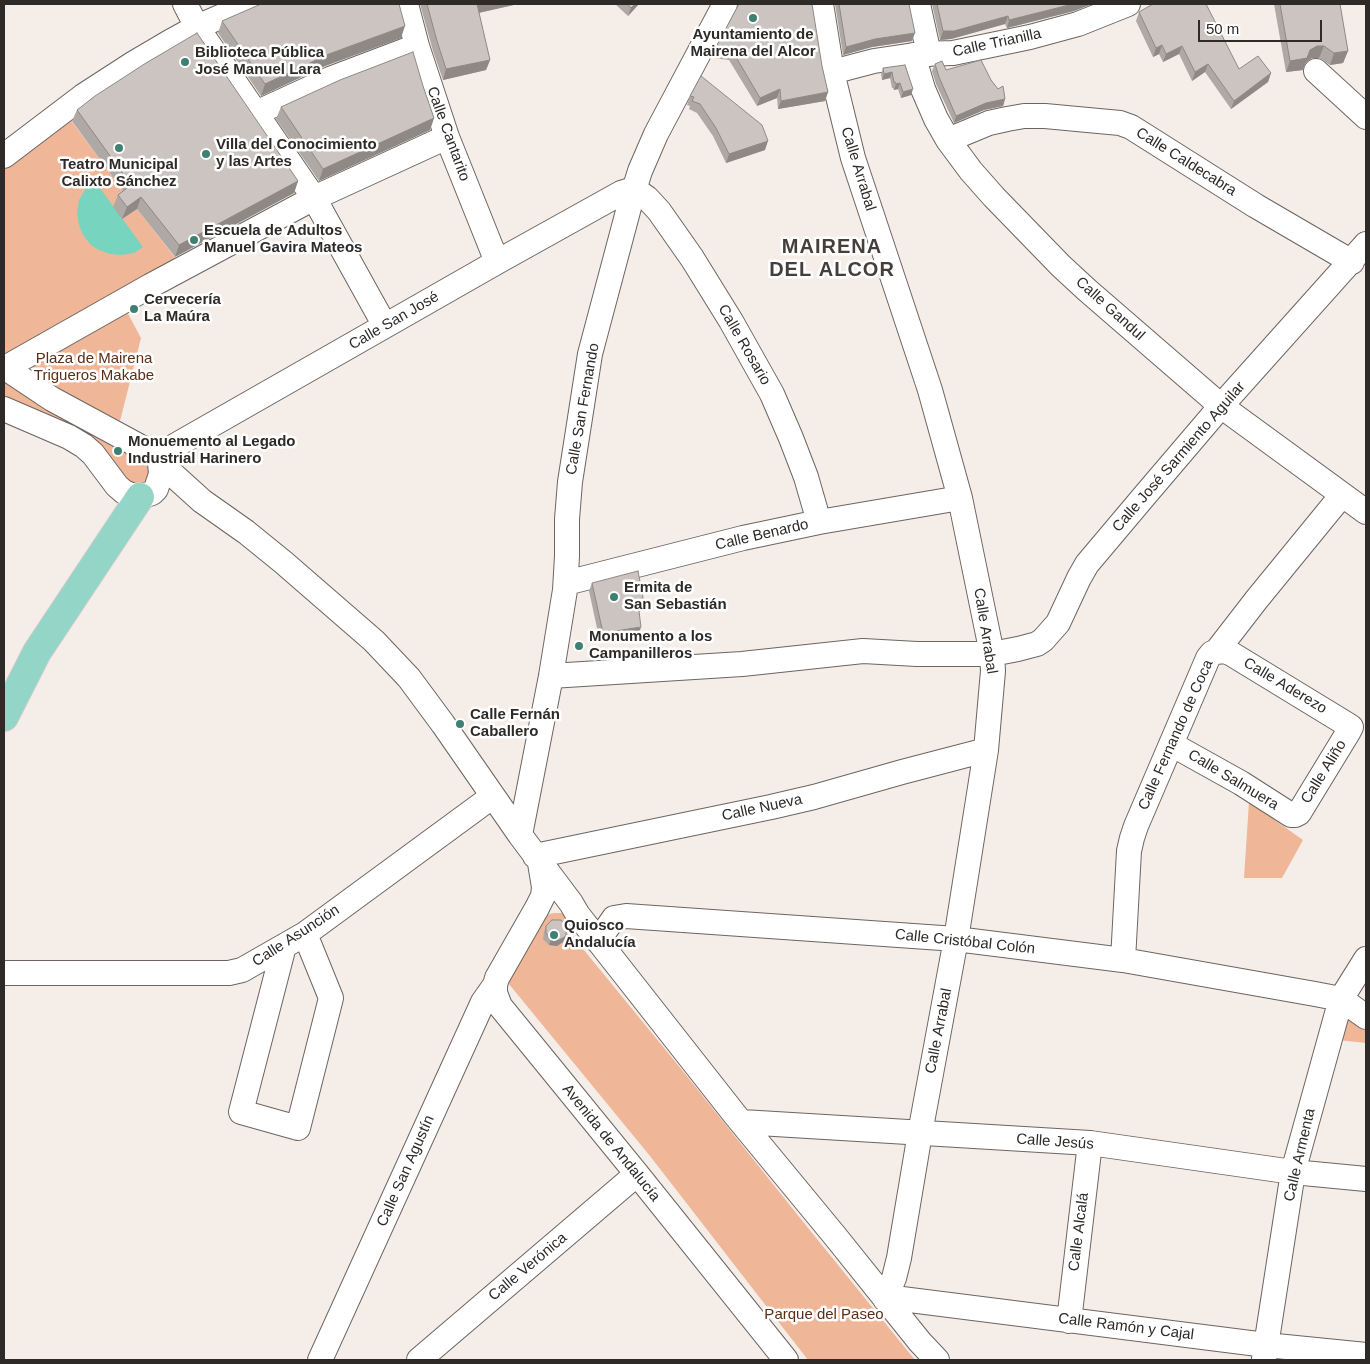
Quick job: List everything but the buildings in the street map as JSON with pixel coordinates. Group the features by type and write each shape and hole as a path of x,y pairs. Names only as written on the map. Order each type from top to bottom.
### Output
{"main road":[{"path":"4,717 37,652 148,493"}],"street":[{"path":"185,4 197,27 314,198 386,326"},
{"path":"4,156 83,96 168,42 250,4"},
{"name":"Calle Cantarito","path":"406,4 417,46 446,137 497,262"},
{"name":"Calle San Fernando","path":"520,836 551,676 566,582 567,519 570,482 590,354 640,171 656,134 725,4"},
{"name":"Calle Arrabal","path":"821,4 832,72 853,158 930,390 960,498 992,654 993,686 986,750 956,939 899,1258 894,1278 885,1299"},
{"name":"Calle Gandul","path":"918,4 923,88 936,119 970,171 1061,266 1221,406 1366,512"},
{"name":"Calle Trianilla","path":"832,72 874,61 921,54 953,53 1054,32 1128,4"},
{"path":"256,113 330,79 417,46"},
{"path":"1316,71 1366,117"},
{"name":"Calle Caldecabra","path":"948,140 989,123 1024,116 1045,116 1120,123 1131,127 1256,206 1359,253"},
{"path":"446,137 314,198 150,286 5,368 52,399 150,452 202,501 246,532 283,562 390,656 424,698 520,836 550,873 598,941 926,1351 937,1360"},
{"name":"Calle San José","path":"158,460 497,262 622,193 634,189"},
{"name":"Calle Rosario","path":"634,189 648,198 670,227 732,321 772,394 806,477 819,522"},
{"name":"Calle José Sarmiento Aguilar","path":"551,676 742,664 863,651 917,654 992,654 1037,644 1058,623 1087,564 1221,406 1359,253"},
{"path":"4,409 69,437 84,446 93,454 118,486 133,496 148,493 202,501"},
{"path":"148,493 162,474 158,460"},
{"name":"Calle Fernando de Coca","path":"1123,960 1132,838 1208,658 1212,653 1216,652 1257,598 1342,495"},
{"name":"Calle Benardo","path":"566,582 743,538 819,522 960,498"},
{"name":"Calle Aderezo","path":"1216,652 1224,651 1230,653 1348,724 1351,728"},
{"name":"Calle Aliño","path":"1295,815 1299,813 1351,728"},
{"name":"Calle Salmuera","path":"1171,744 1241,783 1291,815 1295,815"},
{"name":"Calle Nueva","path":"538,859 780,805 986,750"},
{"name":"Calle Asunción","path":"4,973 228,973 242,970 305,934 493,796"},
{"path":"495,985 502,968 540,903 544,887 538,859"},
{"path":"534,914 543,910 560,908 578,915"},
{"name":"Calle Cristóbal Colón","path":"598,941 614,918 626,916 956,939 1123,960 1341,999"},
{"path":"284,946 241,1112 298,1128 331,998 305,934"},
{"name":"Calle Armenta","path":"1265,1352 1293,1172 1341,999 1366,959"},
{"name":"Avenida de Andalucía","path":"495,985 497,1000 504,1013 637,1174 786,1360"},
{"name":"Calle San Agustín","path":"320,1360 482,1002 495,985"},
{"path":"1341,999 1366,1017"},
{"name":"Calle Jesús","path":"742,1122 1090,1143 1293,1172 1366,1179"},
{"name":"Calle Alcalá","path":"1069,1320 1090,1143"},
{"name":"Calle Verónica","path":"419,1360 637,1174"},
{"name":"Calle Ramón y Cajal","path":"885,1299 902,1299 1069,1320 1265,1352 1366,1355"}],"green space":[{"path":"70,119 127,196 122,219 137,209 176,259 17,350 4,354 4,167"},
{"name":"Plaza de Mairena Trigueros Makabe","path":"126,310 141,338 120,421 46,387 35,377 32,369 34,362"},
{"path":"4,375 150,458 152,480 136,488 4,401"},
{"path":"1249,802 1303,840 1282,878 1244,878"},
{"name":"Parque del Paseo","path":"563,913 568,916 571,921 570,933 915,1360 808,1360 650,1156 504,978 545,915"},
{"path":"1346,1008 1366,1024 1366,1043 1338,1040"}],"shaded area":[{"path":"94,180 143,247 134,253 110,254 91,245 83,235 77,213 79,200 86,188"}],"place":[{"name":"Ayuntamiento de Mairena del Alcor","path":"753,18"},
{"name":"Biblioteca Pública José Manuel Lara","path":"185,62"},
{"name":"Teatro Municipal Calixto Sánchez","path":"119,148"},
{"name":"Villa del Conocimiento y las Artes","path":"206,154"},
{"name":"Escuela de Adultos Manuel Gavira Mateos","path":"194,240"},
{"name":"Cervecería La Maúra","path":"134,309"},
{"name":"Monuemento al Legado Industrial Harinero","path":"118,451"},
{"name":"Ermita de San Sebastián","path":"614,597"},
{"name":"Monumento a los Campanilleros","path":"579,646"},
{"name":"Calle Fernán Caballero","path":"460,724"},
{"name":"Quiosco Andalucía","path":"554,935"}],"district":[{"name":"MAIRENA DEL ALCOR","path":"832,258"}]}
